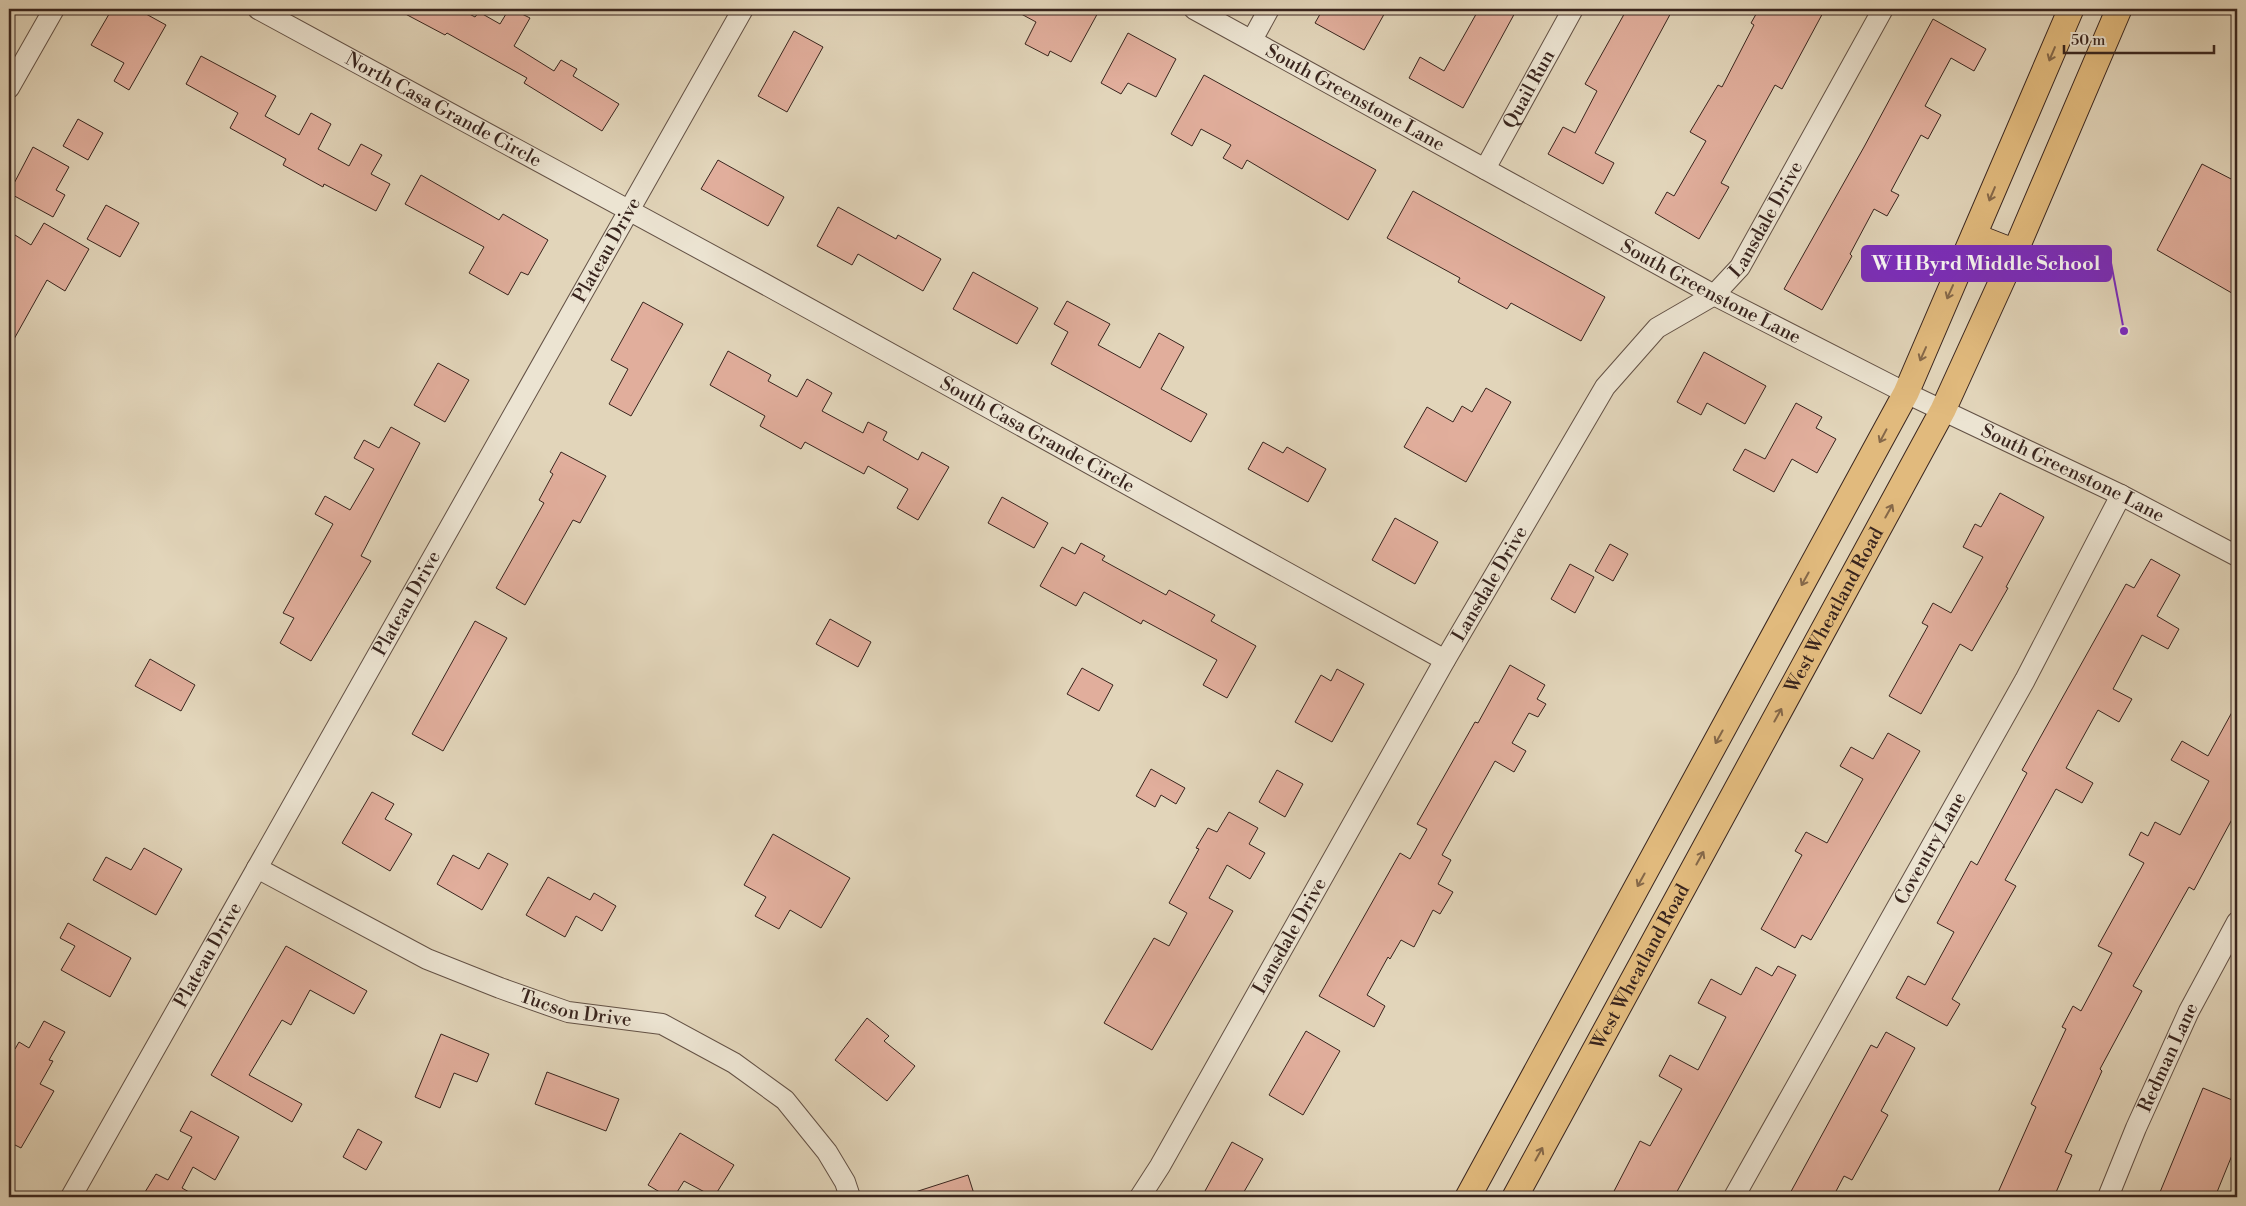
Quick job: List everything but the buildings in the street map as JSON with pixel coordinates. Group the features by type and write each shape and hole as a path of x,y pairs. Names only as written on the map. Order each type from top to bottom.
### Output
{"main road":[{"path":"1468,1197 1906,393 2071,9"},
{"name":"West Wheatland Road","path":"1515,1197 1943,410 2015,252 2119,9"},
{"path":"1974,236 2015,252"}],"street":[{"path":"9,88 54,9"},
{"name":"North Casa Grande Circle","path":"258,9 628,212"},
{"name":"Plateau Drive","path":"71,1197 743,9"},
{"name":"South Greenstone Lane","path":"1194,9 1714,295 1906,393 2121,495 2237,556"},
{"path":"1252,40 1269,9"},
{"name":"Quail Run","path":"1485,169 1573,9"},
{"name":"Lansdale Drive","path":"1140,1197 1160,1166 1444,660 1605,387 1657,328 1714,295 1740,267 1883,9"},
{"name":"South Casa Grande Circle","path":"628,212 761,282 1444,660"},
{"name":"Coventry Lane","path":"1734,1197 2025,680 2121,495"},
{"name":"Tucson Drive","path":"257,868 426,959 568,1012 662,1024 734,1063 785,1100 827,1152 845,1182 850,1197"},
{"name":"Redman Lane","path":"2108,1197 2136,1128 2189,1011 2237,922"}],"place":[{"name":"W H Byrd Middle School","path":"2124,331"}]}
